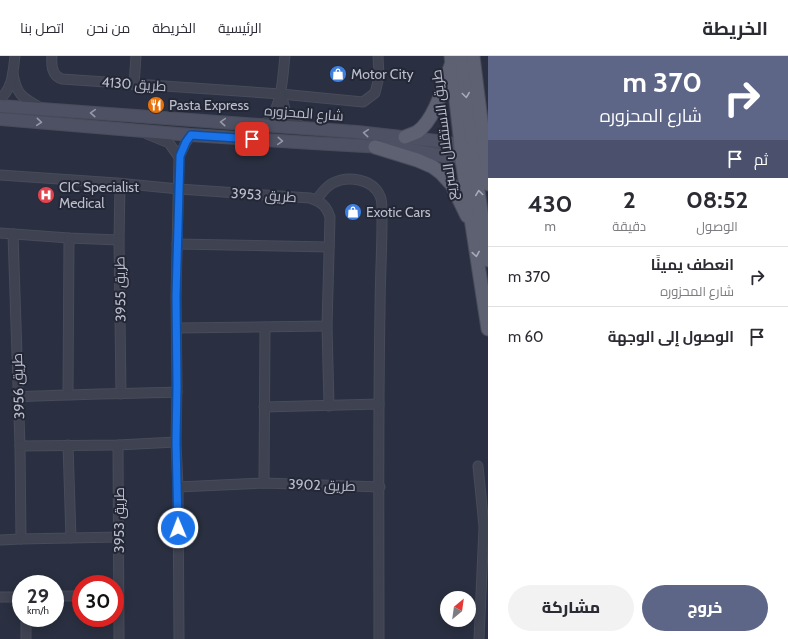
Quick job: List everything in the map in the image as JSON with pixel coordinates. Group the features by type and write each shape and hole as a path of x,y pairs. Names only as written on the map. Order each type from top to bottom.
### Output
{"main road":[{"name":"طريق الاستقلال السريع","path":"473,56 477,91 480,158 472,226 488,329"},
{"name":"طريق الاستقلال السريع","path":"455,58 460,145 480,158 488,184"},
{"path":"405,137 416,132 423,126 430,116 455,58"},
{"path":"455,58 472,138 480,158 488,260"},
{"path":"477,91 488,114"},
{"name":"شارع المحزوره","path":"0,106 304,128 405,137 460,145"},
{"name":"شارع المحزوره","path":"0,119 191,135 400,148 480,158"},
{"path":"375,147 434,167 452,185 472,226"}],"street":[{"path":"0,99 9,88 15,56"},
{"name":"طريق 4130","path":"52,56 52,67 57,78 281,94 363,102 375,92 379,77 378,56"},
{"path":"134,84 136,56"},
{"path":"264,125 270,120 275,112 281,94 285,56"},
{"path":"13,73 19,93 28,101 42,109"},
{"path":"281,94 286,113 304,128"},
{"path":"137,130 170,143 180,156"},
{"path":"179,639 178,487 176,442 177,244 180,156 191,135"},
{"name":"طريق 3953","path":"0,175 310,198 320,202 327,209 330,217 327,326 328,406"},
{"path":"316,200 328,186 345,179 362,181 374,188 380,197 382,241 379,404 379,639"},
{"name":"طريق 3955","path":"120,184 119,240 121,394"},
{"path":"0,233 119,240"},
{"name":"طريق 3956","path":"13,234 20,446 21,539"},
{"path":"68,394 69,238"},
{"path":"177,244 329,247"},
{"path":"177,328 327,326"},
{"path":"264,484 265,327"},
{"path":"18,397 68,394 177,392"},
{"path":"264,407 379,404"},
{"path":"20,446 118,445 176,442"},
{"path":"68,445 71,538"},
{"name":"طريق 3953","path":"118,445 119,537 118,575"},
{"path":"478,466 484,527 479,639"},
{"name":"طريق 3902","path":"178,487 264,484 380,487"},
{"path":"0,540 119,537"},
{"path":"0,597 12,597"},
{"path":"26,627 26,639"},
{"name":"طريق 3953","path":"118,627 119,639"}],"place":[{"name":"Motor City","path":"338,74"},
{"name":"Pasta Express","path":"156,105"},
{"name":"CIC Specialist Medical","path":"46,195"},
{"name":"Exotic Cars","path":"353,212"}],"route":[{"path":"178,528 176,442 176,297 180,156 191,135 252,139"}]}
